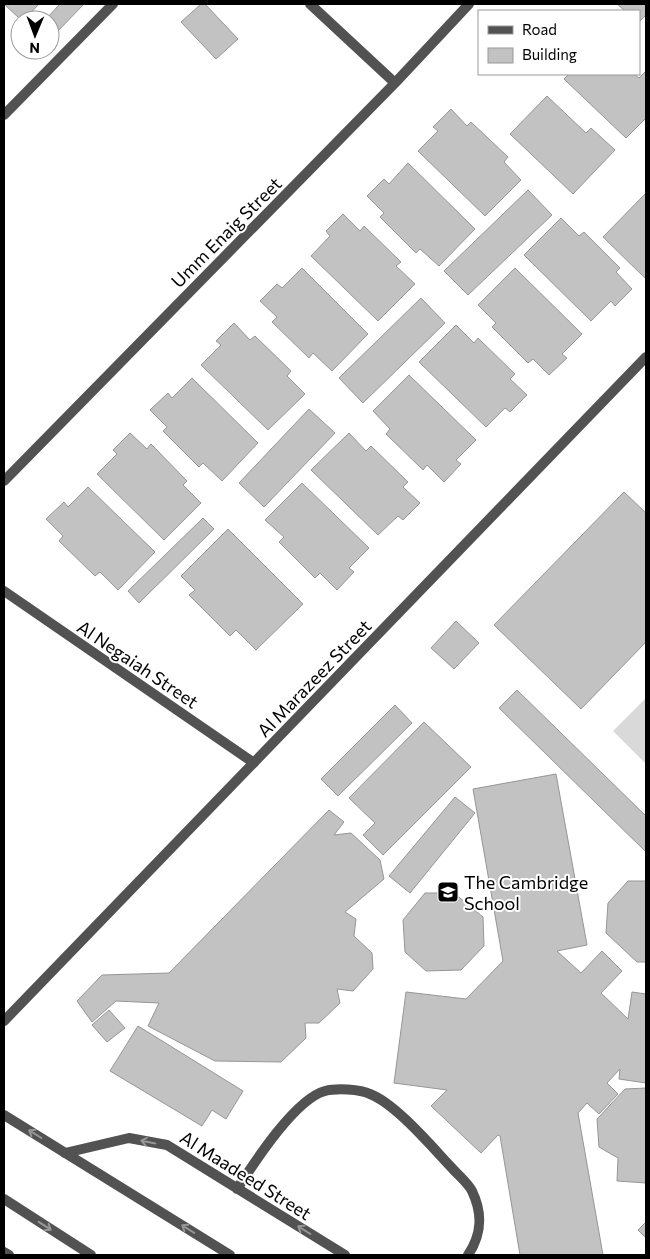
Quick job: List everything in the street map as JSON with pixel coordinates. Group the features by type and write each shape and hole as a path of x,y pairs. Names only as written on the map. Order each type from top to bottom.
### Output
{"street":[{"path":"4,115 113,4"},
{"path":"310,4 395,83"},
{"name":"Umm Enaig Street","path":"4,481 395,83 469,4"},
{"name":"Al Marazeez Street","path":"4,1021 646,357"},
{"name":"Al Negaiah Street","path":"4,591 254,763"},
{"path":"237,1189 270,1140 307,1100 325,1091 348,1090 370,1093 391,1106 427,1141 471,1190 479,1211 480,1228 474,1246 468,1255"},
{"path":"4,1114 230,1255"},
{"name":"Al Maadeed Street","path":"65,1153 129,1138 167,1145 345,1255"},
{"path":"4,1199 90,1255"},
{"path":"4,1252 9,1255"}],"shaded area":[{"path":"646,698 646,764 613,731"}],"building":[{"path":"4,4 39,4 33,10 10,10"},
{"path":"60,4 84,4 60,29 60,10 54,10"},
{"path":"201,4 205,4 238,39 216,59 181,22"},
{"path":"617,4 646,4 646,15 640,21 640,10 624,10"},
{"path":"645,72 646,118 626,138 564,79 568,75 635,75 639,78"},
{"path":"547,96 586,133 591,128 615,150 573,194 510,134"},
{"path":"451,109 467,126 471,122 508,157 504,162 521,180 485,216 418,151 438,131 433,127"},
{"path":"408,163 475,229 439,266 420,249 416,253 380,217 384,213 367,196 384,179 389,184"},
{"path":"528,190 552,215 468,295 444,271"},
{"path":"646,193 646,279 603,237"},
{"path":"343,214 360,231 364,226 401,262 396,266 415,284 378,321 311,256 330,236 326,231"},
{"path":"561,218 579,236 584,232 620,268 616,272 632,289 615,306 611,301 591,321 524,255"},
{"path":"302,268 368,334 332,371 313,353 309,358 272,322 277,317 260,301 277,284 282,288"},
{"path":"515,268 582,334 562,354 567,358 549,375 533,359 528,363 492,327 496,323 478,305"},
{"path":"421,298 445,323 363,403 339,378"},
{"path":"234,323 250,340 255,336 291,371 287,376 305,394 268,430 201,365 221,345 216,341"},
{"path":"456,325 474,343 478,338 515,374 510,379 527,395 510,412 505,408 486,427 419,362"},
{"path":"409,375 476,440 456,460 461,464 444,482 427,465 423,470 386,434 390,429 373,411"},
{"path":"192,378 258,443 222,481 203,463 199,467 163,431 167,427 150,410 168,393 172,398"},
{"path":"309,409 335,433 264,507 239,483"},
{"path":"130,433 147,449 151,444 187,481 183,485 201,503 164,540 97,474 117,454 113,450"},
{"path":"349,433 366,451 371,446 408,482 403,487 420,503 403,520 398,516 378,535 311,470"},
{"path":"302,483 369,548 349,568 354,572 337,590 320,573 315,578 279,542 284,537 265,520"},
{"path":"88,487 155,552 118,590 100,572 95,576 59,541 63,536 46,519 64,502 68,507"},
{"path":"624,492 646,513 646,642 581,709 494,625"},
{"path":"203,518 214,529 139,603 128,591"},
{"path":"228,529 303,604 256,650 236,630 230,636 189,595 195,590 181,576"},
{"path":"456,621 479,643 454,669 431,648"},
{"path":"517,690 646,816 646,852 499,708"},
{"path":"395,705 412,723 338,796 321,779"},
{"path":"424,722 471,767 383,855 363,835 375,823 349,798"},
{"path":"556,774 587,945 557,951 581,973 602,951 622,971 601,993 628,1019 632,992 646,994 646,1083 619,1079 620,1069 607,1083 618,1094 599,1114 587,1103 578,1113 603,1255 520,1255 500,1136 498,1135 481,1153 431,1106 447,1090 394,1083 406,992 466,999 503,961 473,789"},
{"path":"455,797 475,813 410,893 389,876"},
{"path":"329,810 344,822 334,835 351,833 380,860 384,879 345,912 356,919 354,936 372,953 373,969 353,991 337,989 340,1003 319,1023 305,1023 306,1038 281,1062 215,1061 148,1026 159,1003 116,1001 92,1022 77,1001 102,975 169,973"},
{"path":"628,881 646,881 646,962 637,962 606,933 608,903"},
{"path":"425,893 454,893 483,917 484,946 461,970 426,971 405,952 403,920"},
{"path":"109,1010 125,1028 107,1042 92,1025"},
{"path":"138,1026 243,1091 226,1119 212,1110 202,1126 110,1071"},
{"path":"646,1088 646,1183 617,1181 618,1158 599,1147 597,1119 625,1089"},
{"path":"646,1222 646,1238 638,1230"}],"place":[{"name":"The Cambridge School","path":"448,892"}]}
